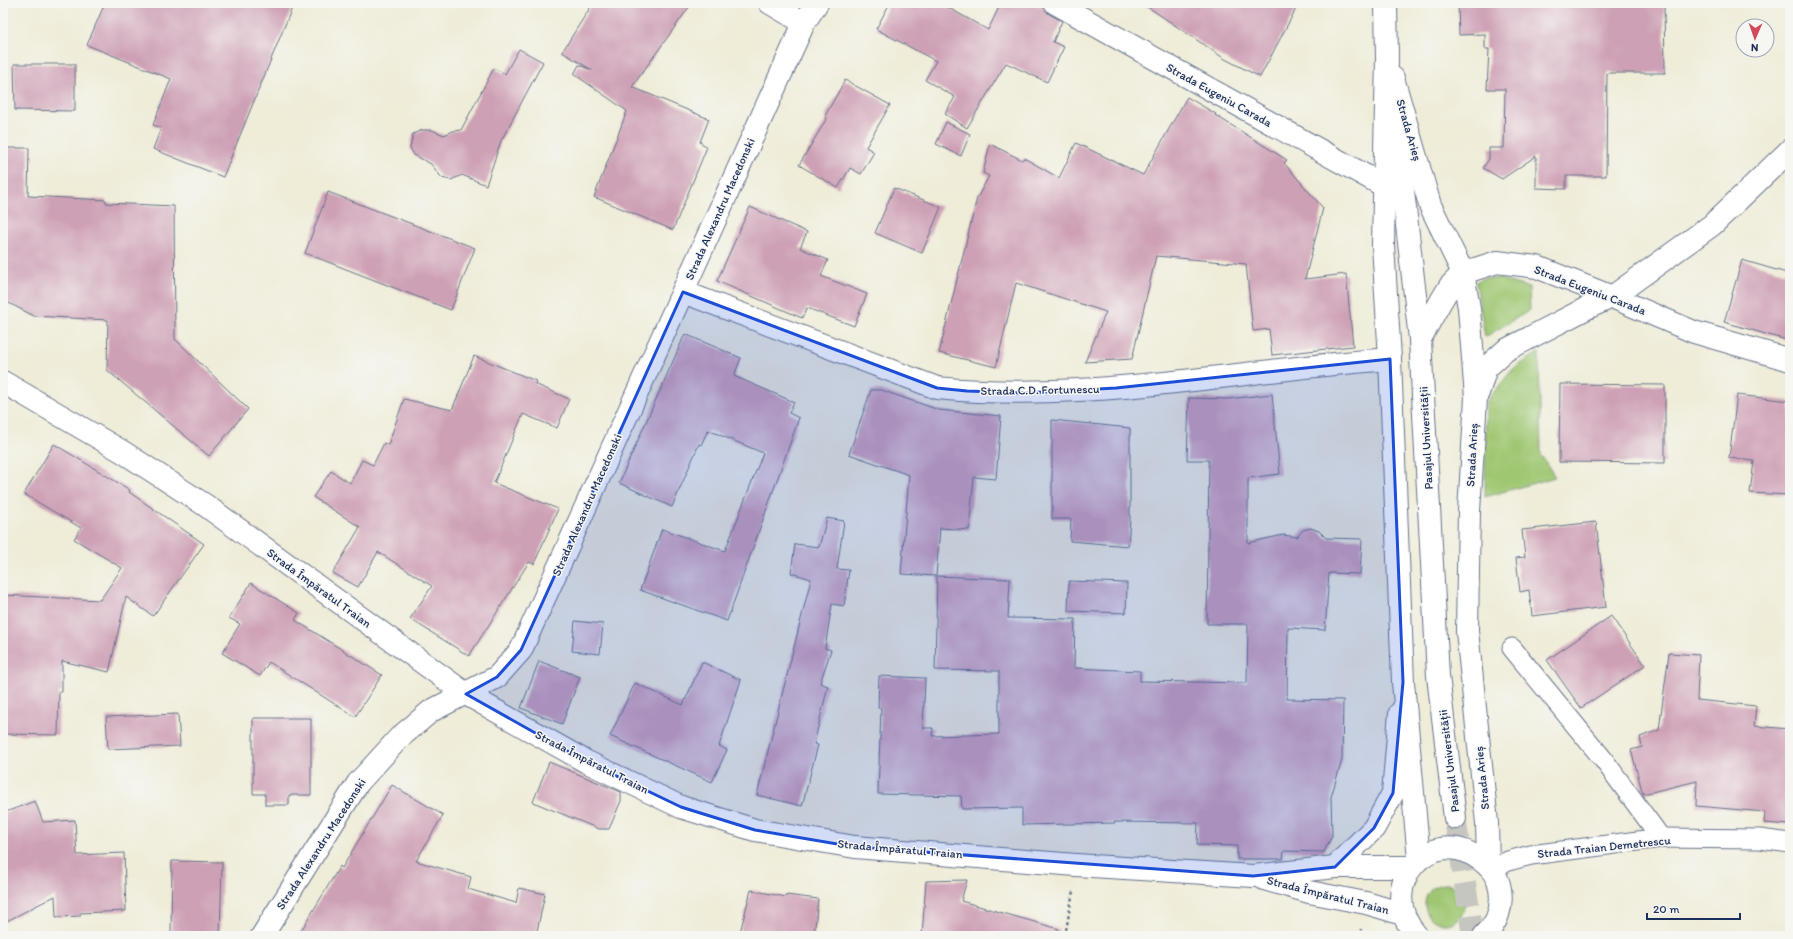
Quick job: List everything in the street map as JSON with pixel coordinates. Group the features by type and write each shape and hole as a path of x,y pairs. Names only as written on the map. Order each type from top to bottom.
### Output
{"street":[{"path":"770,3 804,23"},
{"name":"Strada Alexandru Macedonski","path":"262,936 358,782 399,738 431,711 497,677 521,650 804,23 818,3"},
{"name":"Strada Eugeniu Carada","path":"1055,3 1384,186"},
{"name":"Strada Arieș","path":"1386,3 1387,58 1384,246 1403,682 1415,863"},
{"name":"Strada Arieș","path":"1387,58 1430,205 1463,273 1469,308 1476,398 1469,511 1467,631 1487,823 1490,868"},
{"name":"Pasajul Universității","path":"1387,58 1420,339 1438,676 1456,818"},
{"path":"1476,398 1486,368 1506,350 1587,308 1612,297 1712,225 1790,150"},
{"name":"Strada Eugeniu Carada","path":"1420,339 1450,286 1463,273 1496,262 1537,267 1694,332 1790,360"},
{"name":"Strada C.D. Fortunescu","path":"683,292 937,388 967,391 1024,393 1116,388 1322,364 1390,359"},
{"name":"Strada Împăratul Traian","path":"3,382 123,452 205,505 466,694 598,768 681,807 755,830 855,847 1076,865 1253,876 1335,868 1415,863"},
{"path":"1512,648 1603,759 1661,838"},
{"path":"1335,868 1374,828 1393,793 1403,682"},
{"name":"Strada Traian Demetrescu","path":"1490,868 1508,861 1531,855 1661,838 1760,839 1790,843"},
{"path":"1417,936 1409,927 1403,914 1400,901 1401,887 1415,863 1437,850 1449,848 1462,849 1474,854 1490,868 1499,882 1501,897 1500,911 1494,924 1485,936"},
{"name":"Strada Împăratul Traian","path":"1253,876 1309,892 1366,903 1403,914"}],"path":[{"path":"1065,936 1076,865"}],"highlighted area":[{"path":"683,292 937,388 967,391 1024,393 1116,388 1390,359 1403,682 1393,793 1374,828 1335,867 1253,876 855,847 755,830 681,807 585,761 466,694 497,677 521,650"}],"green space":[{"path":"1483,278 1500,279 1529,288 1530,310 1485,337 1476,282"},
{"path":"1539,352 1541,455 1555,477 1485,497 1486,402 1512,370"},
{"path":"1449,884 1456,887 1462,893 1465,904 1464,912 1456,921 1449,924 1441,924 1434,921 1426,912 1425,900 1428,893 1437,885"}],"building":[{"path":"105,3 294,3 223,177 153,149 161,128 153,125 171,79 87,45"},
{"path":"593,3 692,3 632,87 709,119 700,142 707,147 673,230 594,197 627,111 574,74 579,65 592,70 562,52"},
{"path":"890,3 940,3 988,30 1001,3 1034,3 1044,8 1049,14 1062,21 1053,42 1064,47 1047,82 1006,63 967,128 945,114 955,97 925,80 936,61 876,29"},
{"path":"1142,3 1299,3 1260,77 1225,59"},
{"path":"1458,3 1664,3 1665,73 1607,73 1606,176 1566,176 1566,189 1536,188 1536,156 1502,179 1483,168 1489,159 1489,148 1504,148 1505,89 1487,89 1489,49 1485,49 1485,34 1459,35"},
{"path":"519,49 543,62 501,141 486,185 462,175 451,180 442,178 431,164 414,155 410,148 413,134 422,130 432,130 444,135 453,131 461,130 494,68 505,74"},
{"path":"14,64 75,64 75,111 15,110"},
{"path":"845,80 890,105 866,147 874,152 861,174 850,168 838,188 799,165 827,118 825,116"},
{"path":"1187,97 1287,160 1284,163 1323,208 1305,279 1346,274 1353,346 1272,355 1269,329 1253,331 1246,264 1156,256 1132,359 1085,362 1106,312 1016,283 996,367 939,353 977,198 989,176 983,173 990,144 1022,160 1024,158 1059,178 1076,143 1143,175"},
{"path":"946,122 970,134 961,156 936,144"},
{"path":"3,148 29,148 28,196 106,200 106,203 174,206 175,339 248,409 209,456 107,370 108,320 34,316 3,300"},
{"path":"894,188 941,207 922,253 875,233"},
{"path":"328,192 475,248 451,310 305,253"},
{"path":"750,207 807,232 800,248 828,260 821,276 867,294 854,326 807,308 802,318 717,281"},
{"path":"1742,260 1790,274 1790,341 1724,322"},
{"path":"685,334 741,358 734,376 794,402 789,413 799,418 727,621 640,590 662,529 725,551 763,453 708,430 701,445 699,444 672,507 619,483"},
{"path":"474,356 536,381 535,384 569,399 557,428 523,414 494,483 558,509 534,564 529,562 469,656 410,619 432,586 378,552 358,587 333,573 360,527 313,497 331,471 350,483 362,460 373,465 384,443 388,445 404,399 452,410"},
{"path":"1560,384 1665,385 1665,463 1559,462"},
{"path":"871,390 881,390 939,410 1001,416 996,479 974,477 969,530 940,528 936,576 901,574 909,475 849,454"},
{"path":"1272,394 1280,474 1248,478 1248,543 1283,535 1297,537 1303,530 1311,528 1319,531 1326,538 1362,539 1360,574 1329,573 1325,630 1288,628 1287,699 1343,700 1342,760 1331,797 1332,836 1324,852 1284,851 1283,859 1237,859 1237,846 1197,845 1198,823 1115,822 1022,825 1022,808 962,809 961,796 878,794 881,708 878,708 879,676 925,678 923,728 933,728 932,736 999,734 999,671 935,670 937,576 1010,579 1008,618 1075,619 1074,668 1140,671 1140,681 1247,683 1248,624 1207,624 1209,460 1187,460 1189,398 1228,399"},
{"path":"1737,395 1790,401 1790,495 1750,493 1754,461 1729,458"},
{"path":"1052,420 1130,428 1130,519 1128,546 1070,541 1071,519 1052,519"},
{"path":"54,444 130,490 129,492 204,544 153,616 126,597 109,672 62,661 62,692 59,692 58,735 3,734 3,595 100,600 122,568 74,539 81,528 24,494"},
{"path":"827,518 844,521 837,569 849,570 844,606 832,604 825,648 831,650 820,683 828,686 814,744 818,745 802,806 757,795 811,579 791,573 795,544 819,547"},
{"path":"1596,522 1606,607 1532,616 1529,590 1520,592 1516,558 1525,557 1522,530"},
{"path":"1069,581 1127,583 1126,613 1068,611"},
{"path":"251,583 299,613 295,620 382,675 355,717 269,662 260,676 222,653 240,624 229,618"},
{"path":"1611,616 1645,665 1581,708 1547,660"},
{"path":"575,621 603,624 600,654 572,651"},
{"path":"1669,653 1699,655 1697,700 1756,706 1754,726 1790,729 1790,825 1764,823 1765,812 1696,806 1697,781 1643,794 1631,750 1642,747 1640,737 1659,730"},
{"path":"539,661 580,677 562,724 521,708"},
{"path":"702,662 741,680 719,746 727,750 712,782 610,736 635,683 683,705"},
{"path":"178,714 180,746 108,749 106,717"},
{"path":"253,718 311,718 311,795 289,795 289,805 265,805 265,794 253,794"},
{"path":"549,762 621,792 621,801 609,829 599,829 533,802"},
{"path":"392,785 443,815 416,861 471,877 468,889 516,903 519,888 545,894 536,936 298,936 340,866 342,868"},
{"path":"35,801 43,822 75,820 77,855 124,853 126,911 80,913 80,916 56,917 55,896 3,923 3,813"},
{"path":"172,861 222,862 220,936 171,936"},
{"path":"967,880 961,901 1059,929 1058,936 922,936 926,881"},
{"path":"751,890 786,897 786,895 818,899 814,936 739,936"}],"tunnel":[{"path":"1455,818 1473,936"}]}
